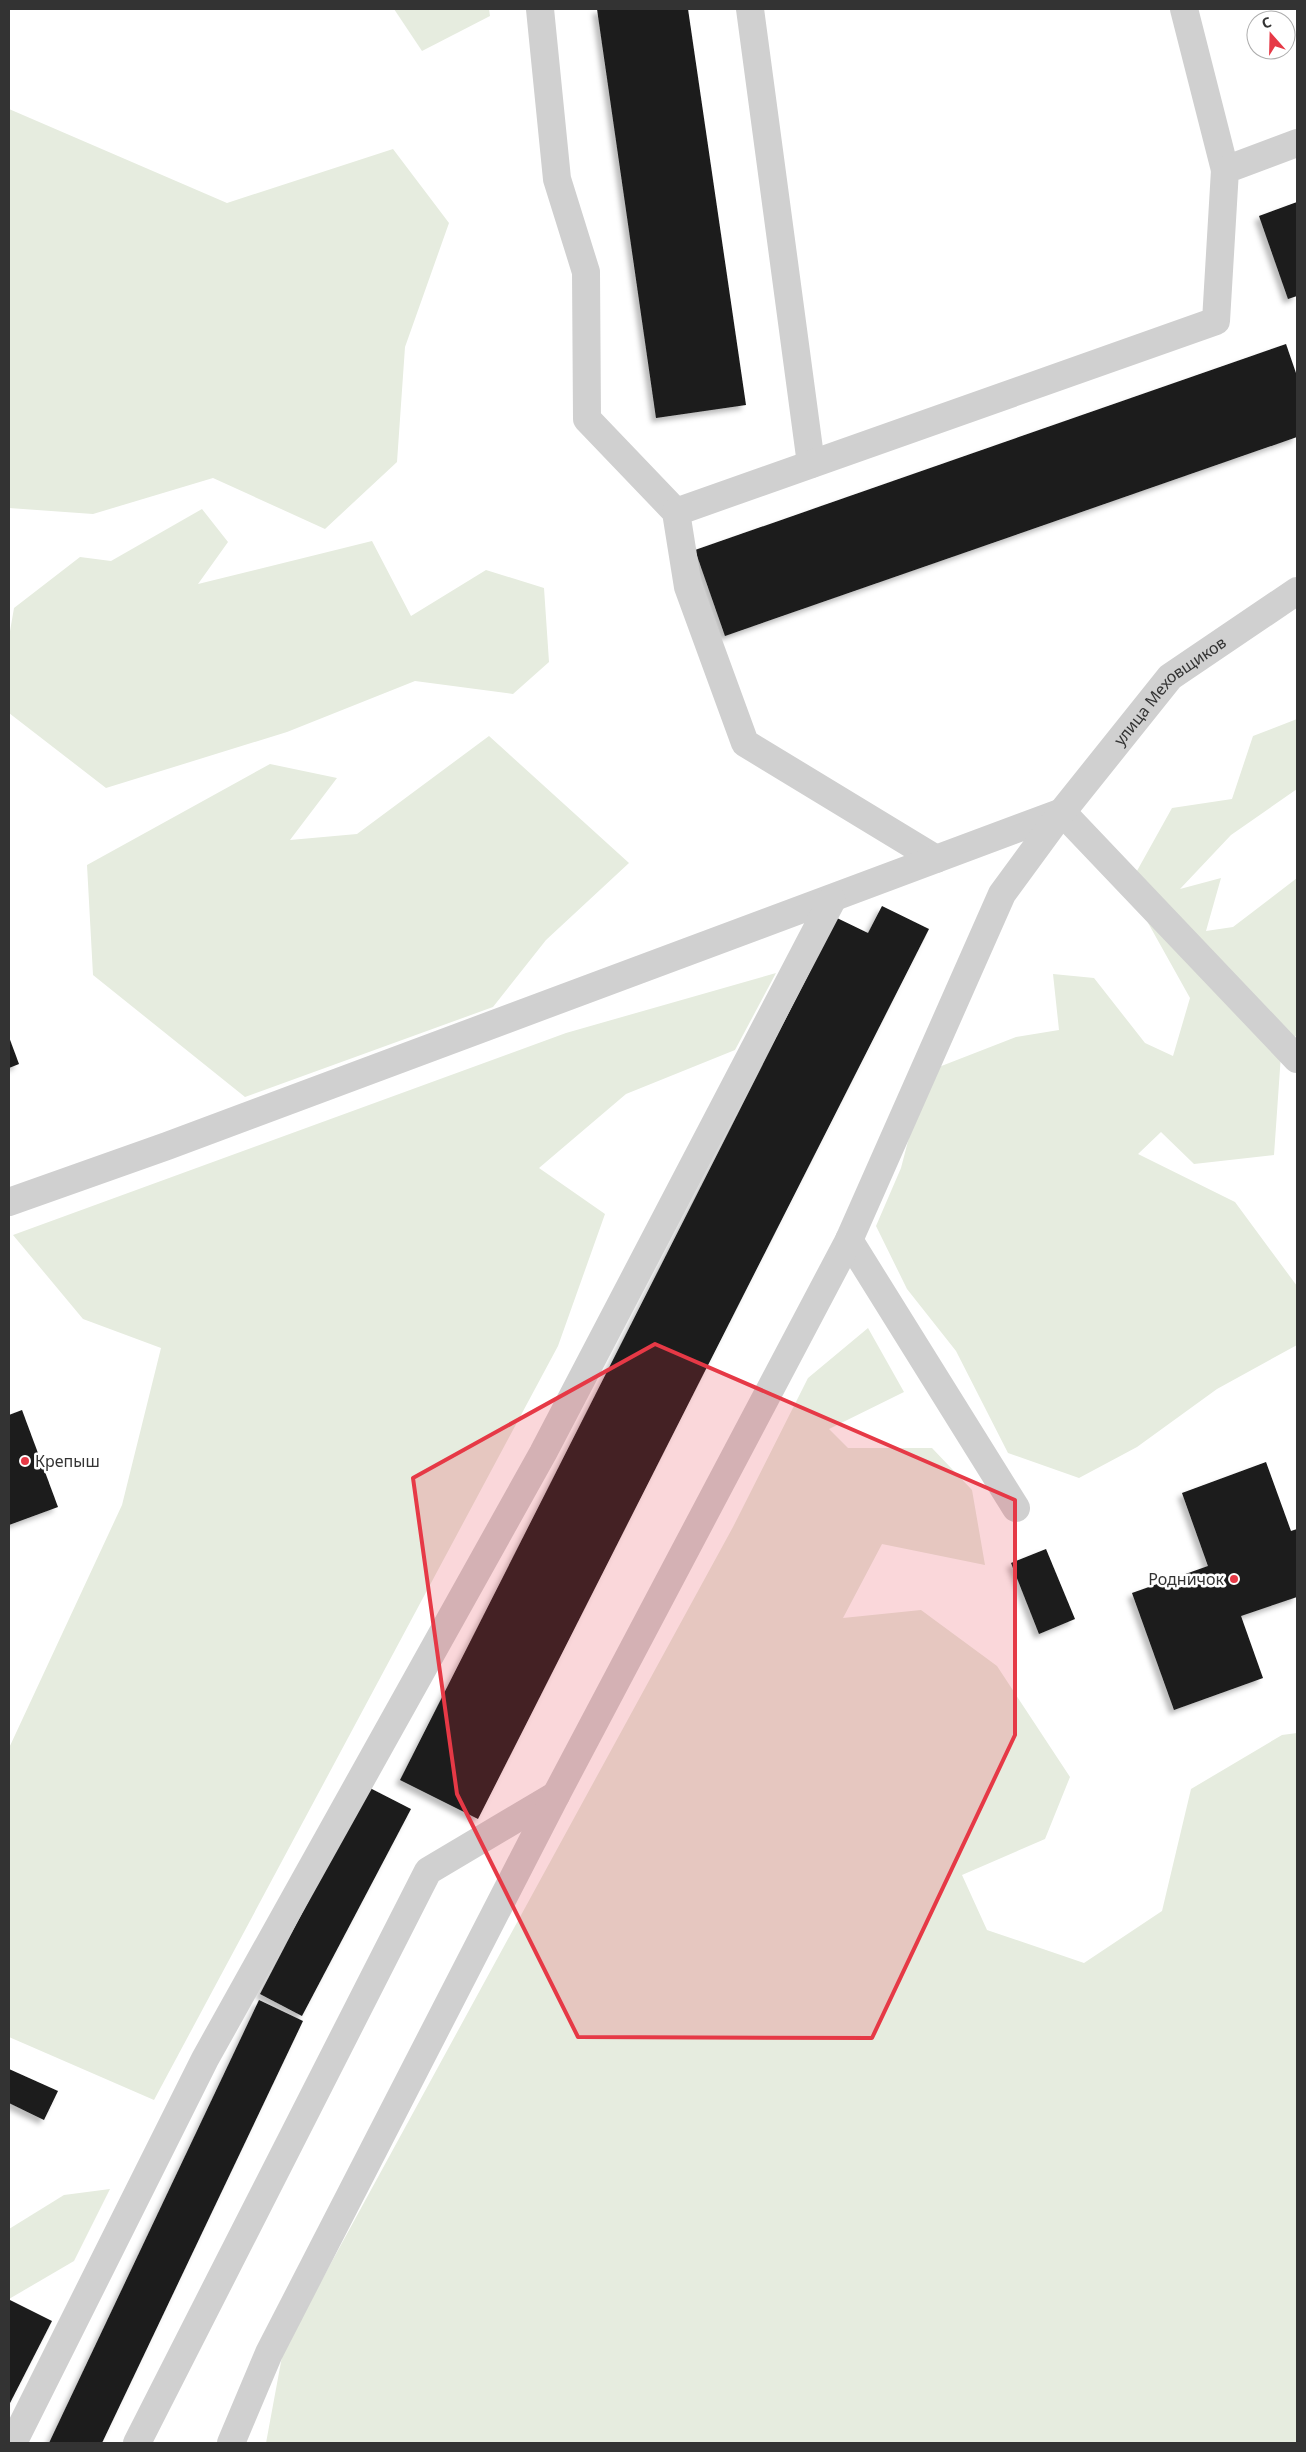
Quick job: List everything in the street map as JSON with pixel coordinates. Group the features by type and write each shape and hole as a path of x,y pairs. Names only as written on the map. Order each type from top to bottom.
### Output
{"street":[{"path":"540,9 557,179 586,272 587,419 676,512 688,588 745,743 936,859"},
{"path":"750,9 811,464"},
{"path":"676,512 1216,321 1225,170 1184,9"},
{"path":"1225,170 1297,144"},
{"name":"улица Меховщиков","path":"231,2443 269,2353 556,1796 849,1240 1002,894 1062,812 1170,677 1297,591"},
{"path":"9,1202 167,1146 832,900 1062,812 1297,1059"},
{"path":"13,2443 206,2059 543,1453 832,900"},
{"path":"849,1240 1016,1508"},
{"path":"137,2443 428,1871 556,1796"}],"highlighted area":[{"path":"655,1344 1015,1500 1015,1735 872,2038 578,2037 457,1794 413,1478"}],"shaded area":[{"path":"394,9 489,9 490,16 422,51"},
{"path":"9,109 227,203 393,149 449,223 405,347 397,462 325,529 213,478 93,514 9,508"},
{"path":"202,509 228,542 198,584 372,541 411,616 486,570 544,588 549,662 513,694 415,681 287,732 106,788 9,713 9,637 14,608 80,557 111,561"},
{"path":"1297,719 1297,789 1231,835 1180,889 1221,878 1206,931 1233,927 1297,878 1297,1036 1282,1040 1274,1155 1194,1164 1161,1132 1138,1154 1235,1202 1297,1286 1297,1345 1217,1389 1137,1447 1079,1478 1008,1453 956,1351 907,1289 876,1226 901,1168 926,1072 1016,1037 1059,1030 1053,974 1094,978 1145,1043 1173,1056 1190,998 1128,887 1172,808 1232,799 1253,736"},
{"path":"489,736 629,863 546,940 493,1007 245,1097 93,975 87,865 270,764 337,778 290,840 357,834"},
{"path":"776,973 735,1050 626,1094 539,1168 605,1214 558,1346 154,2100 9,2037 9,1748 122,1505 161,1348 83,1319 13,1235 566,1033"},
{"path":"868,1328 904,1392 829,1429 848,1448 932,1448 972,1490 985,1565 882,1544 843,1618 921,1610 997,1666 1070,1777 1045,1839 962,1875 987,1930 1084,1963 1162,1911 1191,1789 1282,1735 1297,1733 1297,2443 266,2443 283,2351 733,1527 808,1378"},
{"path":"110,2189 74,2261 9,2299 9,2229 64,2195"}],"building":[{"path":"597,9 688,9 746,405 656,418"},
{"path":"1297,202 1297,296 1288,299 1259,216"},
{"path":"1286,344 1297,376 1297,437 725,636 695,550"},
{"path":"882,906 929,929 478,1819 400,1780 837,918 868,933"},
{"path":"9,1037 19,1064 9,1068"},
{"name":"Крепыш","path":"22,1410 58,1507 9,1525 9,1415"},
{"name":"Родничок","path":"1266,1462 1291,1531 1297,1529 1297,1597 1241,1616 1263,1678 1174,1710 1132,1593 1208,1566 1182,1493"},
{"path":"1046,1549 1075,1619 1039,1634 1011,1563"},
{"path":"368,1787 411,1809 302,2016 260,1994"},
{"path":"259,2000 303,2021 102,2443 49,2443"},
{"path":"9,2069 58,2091 44,2120 9,2103"},
{"path":"9,2301 52,2321 9,2405"}],"place":[{"name":"Крепыш","path":"25,1461"},
{"name":"Родничок","path":"1234,1579"}]}
